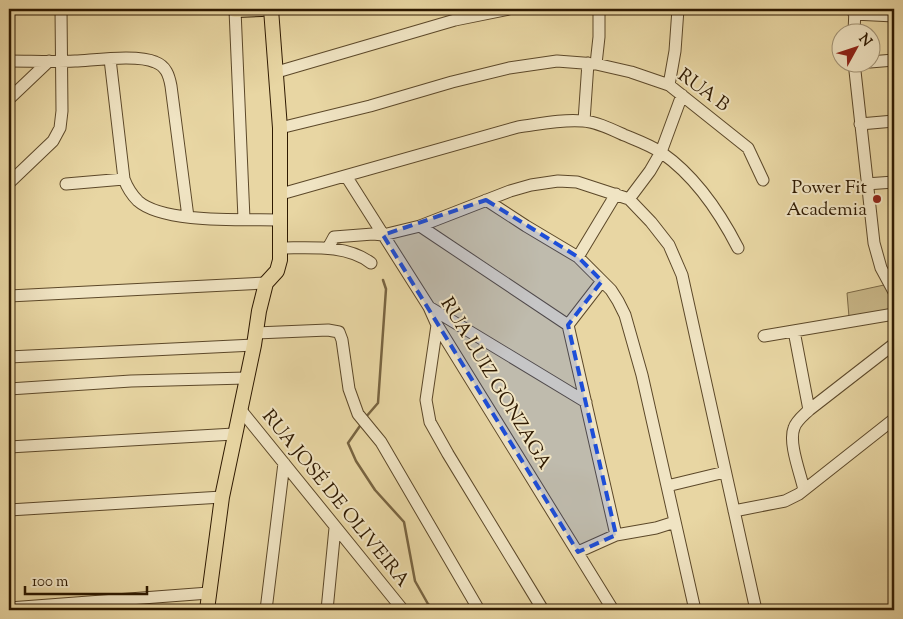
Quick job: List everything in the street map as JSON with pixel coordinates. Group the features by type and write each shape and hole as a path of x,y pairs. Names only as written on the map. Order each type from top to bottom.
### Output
{"main road":[{"path":"234,10 262,9"},
{"path":"207,610 222,497 255,339 259,311 266,283 280,266 280,128 272,9"}],"street":[{"path":"9,183 58,135 62,111 61,9"},
{"path":"277,72 455,14 509,9"},
{"path":"584,121 592,63 599,37 599,9"},
{"path":"669,85 675,51 678,9"},
{"path":"234,10 244,219"},
{"path":"855,12 894,16"},
{"path":"9,61 132,58 155,61 164,67 169,74 188,217"},
{"path":"110,59 124,178 139,202 166,214 188,217 279,220"},
{"path":"880,61 894,60"},
{"path":"9,99 49,61"},
{"name":"RUA B","path":"280,128 352,111 509,68 557,61 592,63 632,72 669,85 748,148 763,180"},
{"path":"855,72 874,243 881,268 893,287"},
{"path":"629,199 650,172 661,152 682,95"},
{"path":"281,194 518,127 552,122 584,121 608,128 661,152 678,166 699,188 729,231 738,248"},
{"path":"860,124 894,121"},
{"name":"RUA LUIZ GONZAGA","path":"346,176 429,307 437,325 613,610"},
{"path":"66,184 124,178"},
{"path":"328,248 334,237 383,235 420,226 531,184 558,181 584,183 629,199 652,222 669,245 682,275 756,610"},
{"path":"866,184 894,182"},
{"path":"578,257 616,194"},
{"path":"486,200 578,257 602,281 618,301 631,334 642,375 695,610"},
{"path":"420,226 568,325 616,535"},
{"path":"280,248 328,248 359,256 371,263"},
{"path":"568,325 602,281"},
{"path":"9,296 266,283"},
{"path":"429,307 586,402"},
{"path":"764,336 894,314"},
{"path":"437,325 426,400 430,422 542,610"},
{"path":"9,357 255,339 328,330 339,332 342,340 349,389 354,405 364,422 381,442 479,610"},
{"path":"794,331 810,410"},
{"path":"804,490 792,434 797,422 894,344"},
{"path":"9,389 131,380 246,378"},
{"name":"RUA JOSÉ DE OLIVEIRA","path":"240,409 335,528 404,610"},
{"path":"734,511 785,501 804,490 894,419"},
{"path":"9,447 234,434"},
{"path":"266,610 284,463"},
{"path":"667,486 725,472"},
{"path":"9,510 222,497"},
{"path":"578,552 616,535 656,528 675,522"},
{"path":"327,610 335,528"},
{"path":"9,608 209,593"}],"highlighted area":[{"path":"486,200 578,257 602,281 568,325 616,535 578,552 383,235"}],"shaded area":[{"path":"884,285 894,302 894,309 849,317 847,293"}],"waterway":[{"path":"365,418 378,403 386,289 383,280"},
{"path":"362,423 348,443 356,461 375,490 404,522 415,581 428,604 434,610"}],"place":[{"name":"Power Fit Academia","path":"877,199"}]}
